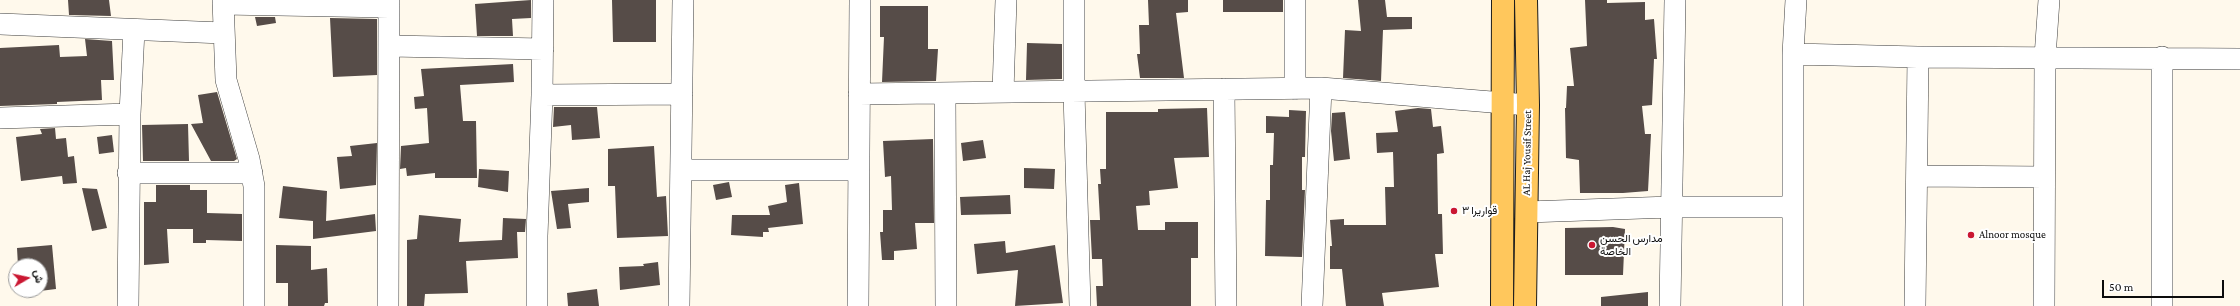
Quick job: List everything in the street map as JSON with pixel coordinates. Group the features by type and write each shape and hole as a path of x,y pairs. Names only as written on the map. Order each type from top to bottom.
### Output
{"main road":[{"path":"1502,306 1504,104 1503,0"},
{"name":"AL Haj Yousif Street","path":"1525,306 1528,105 1526,0"}],"street":[{"path":"537,306 537,236 542,95 543,0"},
{"path":"680,306 683,0"},
{"path":"858,306 860,0"},
{"path":"1004,92 1006,0"},
{"path":"1074,0 1074,92 1080,306"},
{"path":"1294,0 1295,89"},
{"path":"1670,306 1675,0"},
{"path":"1793,306 1793,54 1796,0"},
{"path":"2044,306 2045,57 2049,0"},
{"path":"254,306 252,173 227,86 223,33 223,2 389,3 388,306"},
{"path":"0,24 223,33"},
{"path":"128,306 128,173 134,30"},
{"path":"390,46 543,49"},
{"path":"1793,54 1918,57 2162,57 2240,59"},
{"path":"1916,306 1918,57"},
{"path":"2162,57 2162,306"},
{"path":"859,94 1321,88 1528,105"},
{"path":"1312,306 1321,88"},
{"path":"1224,89 1226,306"},
{"path":"945,93 946,306"},
{"path":"542,95 682,94"},
{"path":"0,118 130,114"},
{"path":"682,170 859,170"},
{"path":"128,173 252,173"},
{"path":"1917,176 2044,177"},
{"path":"1527,212 1671,207 1792,207"}],"building":[{"path":"68,0 109,0 111,16 69,15"},
{"path":"531,0 531,18 512,19 513,36 477,36 475,4"},
{"path":"612,0 656,0 656,42 613,42"},
{"path":"1148,0 1188,0 1188,12 1176,13 1184,78 1140,78 1137,54 1140,54 1139,25 1149,25"},
{"path":"1223,0 1283,0 1283,12 1223,12"},
{"path":"1358,0 1385,0 1387,17 1412,17 1412,29 1383,30 1381,81 1343,78 1345,30 1361,31"},
{"path":"1585,0 1607,0 1607,3 1645,2 1645,20 1654,19 1657,59 1654,59 1652,105 1642,106 1645,134 1651,134 1648,191 1623,193 1580,193 1579,160 1566,158 1565,108 1567,86 1574,86 1570,48 1587,46"},
{"path":"880,6 928,6 928,49 938,49 936,81 882,82 884,37 880,37"},
{"path":"255,17 275,17 276,23 257,26"},
{"path":"330,18 377,19 377,75 333,77"},
{"path":"85,39 112,41 114,80 101,80 102,100 57,102 57,104 0,106 0,48 59,45 60,57 87,56"},
{"path":"1027,43 1062,44 1062,79 1026,80"},
{"path":"513,64 514,82 460,85 463,121 476,121 477,178 435,178 435,173 407,176 406,168 400,169 401,146 429,143 427,108 415,109 414,97 424,96 421,69"},
{"path":"217,92 237,159 234,161 211,161 191,124 203,123 198,95"},
{"path":"554,107 597,107 600,138 572,140 571,125 553,127"},
{"path":"1207,108 1209,157 1174,158 1178,188 1149,191 1150,205 1136,206 1138,230 1165,230 1165,222 1198,222 1198,258 1191,258 1191,306 1097,306 1096,286 1103,286 1102,259 1092,259 1090,220 1100,220 1098,184 1101,184 1100,169 1106,169 1106,112 1158,112 1158,109"},
{"path":"1418,108 1431,109 1433,127 1441,126 1444,153 1437,154 1438,214 1442,214 1443,254 1435,254 1439,287 1382,293 1384,306 1346,306 1342,269 1330,269 1330,246 1332,246 1330,220 1344,219 1344,225 1386,225 1385,187 1394,187 1393,152 1377,153 1376,133 1398,132 1395,111"},
{"path":"1289,110 1306,111 1305,157 1302,157 1302,190 1305,190 1302,257 1265,256 1266,200 1270,200 1270,165 1273,165 1274,133 1266,133 1266,116 1289,117"},
{"path":"1345,112 1350,159 1334,161 1331,131 1332,113"},
{"path":"188,124 189,161 143,161 142,125"},
{"path":"55,128 56,139 66,138 68,157 74,156 77,183 63,184 62,176 21,181 16,137 42,134 40,129"},
{"path":"112,135 114,152 99,154 97,137"},
{"path":"933,139 934,223 915,223 917,249 894,251 894,260 882,260 880,232 883,232 883,210 892,210 891,176 885,177 883,141"},
{"path":"983,140 986,158 963,161 961,143"},
{"path":"377,143 376,185 340,189 337,157 352,156 350,146"},
{"path":"654,146 657,197 666,196 668,236 617,238 615,186 608,186 608,149"},
{"path":"1024,168 1055,169 1054,189 1024,188"},
{"path":"479,169 509,171 508,192 478,187"},
{"path":"729,182 732,197 716,200 713,185"},
{"path":"799,183 803,224 768,228 769,232 763,232 763,237 731,235 732,215 770,215 768,206 787,202 785,185"},
{"path":"156,185 190,185 190,190 207,190 207,213 242,214 242,241 206,240 206,243 193,243 193,229 167,229 169,263 144,265 144,202 156,202"},
{"path":"283,186 327,191 326,221 375,214 376,231 313,239 313,221 279,218"},
{"path":"82,188 97,189 107,228 92,231"},
{"path":"589,188 589,202 568,204 571,228 557,229 551,191"},
{"path":"1010,195 1011,214 961,215 960,197"},
{"path":"419,215 461,219 459,242 502,240 503,218 526,219 525,232 517,232 518,258 466,261 468,293 425,294 424,306 407,306 407,240 417,239"},
{"path":"1613,227 1625,229 1623,275 1565,275 1565,228"},
{"path":"1005,241 1006,253 1055,245 1063,303 1015,306 1018,270 977,274 974,244"},
{"path":"52,245 56,289 48,290 48,258 18,258 17,248"},
{"path":"276,245 311,246 311,270 327,268 328,303 325,303 324,306 288,306 288,283 276,283"},
{"path":"658,262 660,285 620,290 619,267 644,266 643,264"},
{"path":"597,289 599,306 568,306 567,293"},
{"path":"1648,292 1648,306 1601,306 1601,297"}],"place":[{"name":"قواريرا ٣","path":"1454,211"},
{"name":"Alnoor mosque","path":"1971,235"},
{"name":"مدارس الحسن الخاصة","path":"1592,245"}]}
